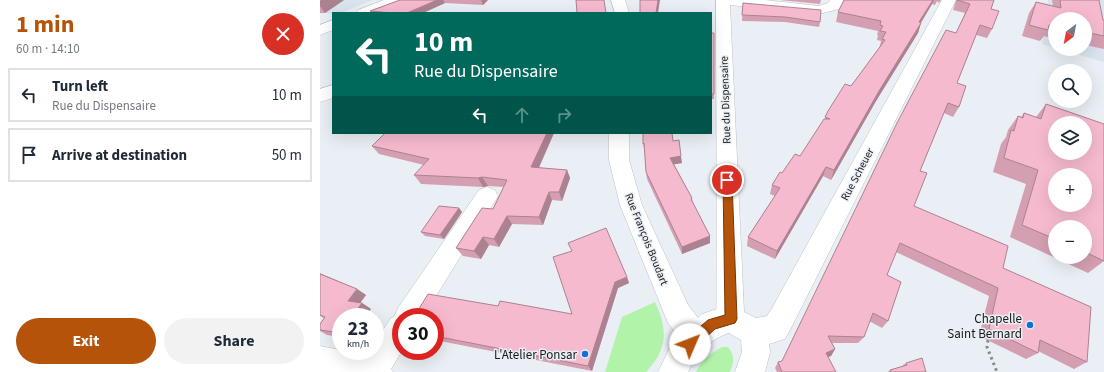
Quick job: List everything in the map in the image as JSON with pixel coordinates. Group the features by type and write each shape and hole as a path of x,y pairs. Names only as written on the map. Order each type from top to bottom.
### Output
{"street":[{"path":"366,12 397,0"},
{"path":"618,0 622,12"},
{"path":"723,0 819,10 834,6 837,0"},
{"name":"Rue du Dispensaire","path":"723,0 742,326 756,352 750,372"},
{"name":"Rue Scheuer","path":"742,326 775,329 949,0"},
{"path":"320,30 332,25"},
{"path":"320,96 332,91"},
{"name":"Rue François Boudart","path":"619,134 619,160 631,205 678,314 696,337"},
{"path":"414,308 487,196"},
{"path":"673,372 683,352 696,337 712,324 742,326"},
{"path":"320,361 375,372 392,343"}],"path":[{"path":"988,340 988,347 997,372"}],"shaded area":[{"path":"320,0 373,0 343,12 332,12 332,14 320,13"},
{"path":"1048,0 1104,0 1104,62 1083,56 1092,56 1092,12 1048,12 1048,46 1042,44"}],"green space":[{"path":"655,302 664,330 664,339 659,355 653,364 646,372 605,372 622,317"},
{"path":"722,347 728,347 733,356 730,372 696,372 707,358"}],"building":[{"path":"400,0 437,0 409,12 370,11"},
{"path":"576,0 604,0 606,12 577,12"},
{"path":"640,0 658,0 656,12 640,12"},
{"path":"844,0 933,0 919,22 921,23 879,91 834,170 826,167 777,251 748,237 780,188 772,185 780,172 782,173 795,154 800,156 824,119 830,119 825,117 845,84 851,86 885,40 882,39 886,32 880,31 883,26 880,25 881,21 838,12"},
{"path":"957,0 994,0 991,9 999,11 992,29 980,25 957,83 966,86 959,107 948,103 920,171 927,173 914,206 1008,246 1003,268 1091,307 1087,362 1040,340 1038,353 989,329 998,288 900,243 887,275 901,282 888,321 873,313 864,337 828,336 835,349 826,353 836,372 782,372 778,362 782,361 897,123 946,30 956,33 970,4"},
{"path":"1060,0 1099,0 1104,20 1104,36 1092,33 1092,12 1048,12 1048,30 1029,25 1036,2 1061,8"},
{"path":"743,3 821,10 820,22 785,17 742,15"},
{"path":"712,33 714,33 714,94 712,94"},
{"path":"1046,104 1048,105 1048,108 1058,108 1081,116 1048,116 1048,160 1092,160 1092,120 1104,124 1104,261 1092,255 1092,220 1048,220 1048,236 1022,225 1038,170 1004,158 1011,130 1014,131 1018,116 1023,118 1024,113 1041,119"},
{"path":"384,134 547,134 531,167 567,170 559,192 549,192 539,217 507,216 494,239 483,237 474,251 456,248 482,208 493,209 507,180 482,177 414,175 429,159 372,146"},
{"path":"643,134 672,134 673,141 679,140 681,156 670,158 692,198 691,199 710,236 682,247 646,172 644,143 643,144"},
{"path":"439,206 459,208 440,235 421,232"},
{"path":"606,228 627,277 615,282 588,366 444,338 444,308 419,308 428,294 498,306 500,301 572,314 553,257 572,251 568,243"},
{"path":"320,274 357,289 348,301 362,303 358,308 332,308 332,332 320,330 320,324 325,317 320,315"},
{"path":"922,358 926,372 891,372 890,370 907,365 906,363"}],"place":[{"name":"Chapelle Saint Bernard","path":"1030,325"},
{"name":"L'Atelier Ponsar","path":"585,354"}],"route":[{"path":"690,344 712,324 731,319 727,180"}]}
